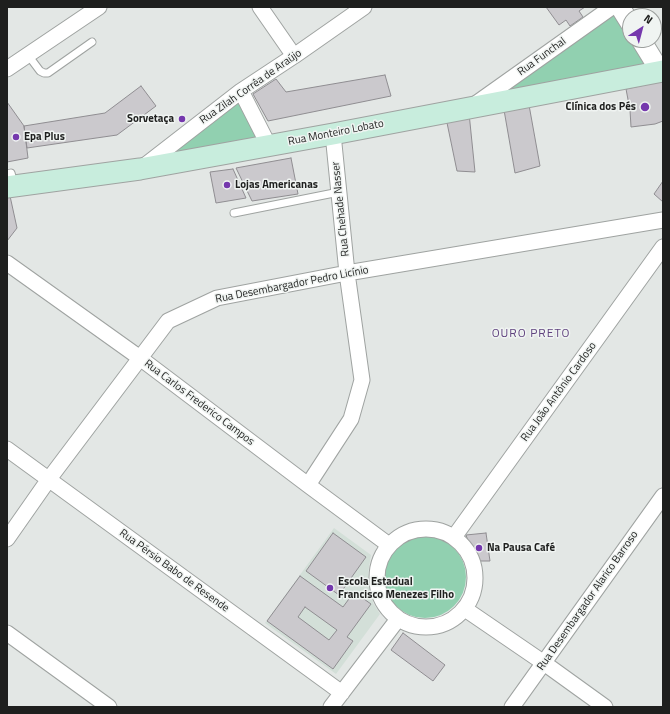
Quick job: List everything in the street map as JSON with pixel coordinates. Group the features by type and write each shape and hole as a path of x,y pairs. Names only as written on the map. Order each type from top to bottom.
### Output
{"main road":[{"name":"Rua Monteiro Lobato","path":"10,182 140,169 333,134 662,71"}],"street":[{"path":"7,69 99,7"},
{"path":"260,7 294,56"},
{"name":"Rua Zilah Corrêa de Araújo","path":"140,169 241,91 364,7"},
{"name":"Rua Funchal","path":"472,107 612,7"},
{"path":"646,48 662,71"},
{"path":"241,91 269,146"},
{"name":"Rua Chehade Nasser","path":"308,485 351,420 362,380 347,273 333,134"},
{"name":"Rua Desembargador Pedro Licínio","path":"7,539 49,479 168,321 217,298 347,273 663,220"},
{"name":"Rua João Antônio Cardoso","path":"454,537 663,247"},
{"name":"Rua Carlos Frederico Campos","path":"7,263 140,358 389,545"},
{"name":"Rua Pérsio Babo de Resende","path":"7,449 342,693"},
{"name":"Rua Desembargador Alarico Barroso","path":"512,707 663,496"},
{"path":"427,528 441,531 454,537 466,548 473,563 476,579 473,595 465,609 454,619 440,625 426,627 411,625 398,618 386,607 378,592 376,575 380,559 389,545 400,536 413,530 427,528"},
{"path":"465,609 605,707"},
{"path":"331,707 398,618"},
{"path":"7,633 109,707"}],"lane":[{"path":"28,56 44,74 48,73 92,42"},
{"path":"234,213 339,192"}],"shaded area":[{"name":"Escola Estadual Francisco Menezes Filho","path":"334,528 371,555 368,573 373,603 380,614 336,674 265,623"}],"green space":[{"path":"622,9 622,48 651,48 662,64 505,92"},
{"path":"241,91 269,146 140,169"},
{"path":"425,536 441,539 454,548 463,561 466,577 463,593 454,606 441,615 425,618 409,615 396,606 387,593 384,577 387,561 396,548 409,539"}],"building":[{"path":"546,7 585,7 579,11 583,17 570,26 566,20 559,25"},
{"path":"385,75 391,96 268,121 253,94 276,79 286,92"},
{"path":"663,81 663,121 655,124 631,127 630,110 626,89"},
{"path":"141,86 156,106 117,135 27,148 24,126 105,113"},
{"name":"Epa Plus","path":"7,102 24,126 28,158 7,162"},
{"path":"529,105 540,166 515,173 504,110"},
{"path":"469,113 475,172 457,171 446,118"},
{"path":"291,158 298,194 252,201 236,168"},
{"name":"Lojas Americanas","path":"233,169 246,198 216,203 210,172"},
{"path":"663,181 663,202 654,194"},
{"path":"7,196 10,196 17,228 7,241"},
{"path":"333,533 366,557 339,595 306,571"},
{"name":"Na Pausa Café","path":"486,533 490,561 475,561 466,535"},
{"path":"300,576 343,607 354,592 371,604 347,637 353,641 333,669 267,621","holes":["305,607 337,630 329,640 298,617"]},
{"path":"403,633 445,665 433,681 391,650"}],"place":[{"name":"Clínica dos Pés","path":"645,107"},
{"name":"Sorvetaça","path":"182,119"},
{"name":"Epa Plus","path":"16,137"},
{"name":"Lojas Americanas","path":"227,185"},
{"name":"Na Pausa Café","path":"479,548"},
{"name":"Escola Estadual Francisco Menezes Filho","path":"330,588"}],"district":[{"name":"OURO PRETO","path":"531,334"}]}
